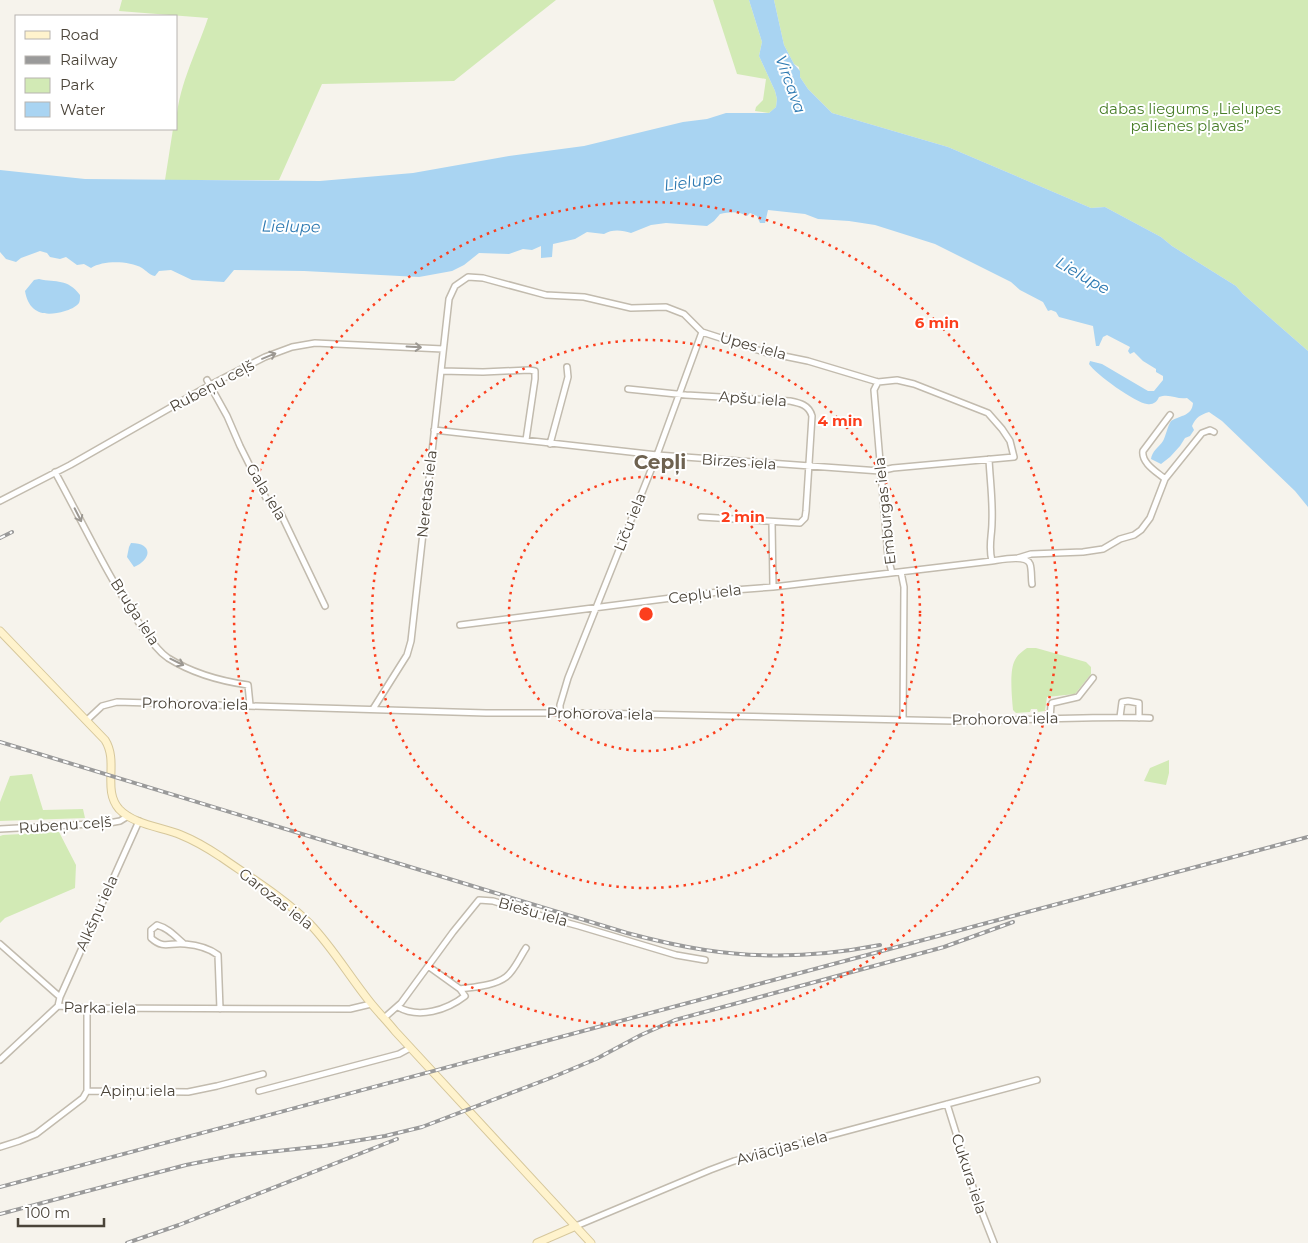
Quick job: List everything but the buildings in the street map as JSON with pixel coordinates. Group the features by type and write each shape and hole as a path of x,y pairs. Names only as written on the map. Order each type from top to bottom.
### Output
{"main road":[{"name":"Garozas iela","path":"0,631 87,720 109,746 112,760 113,798 117,806 128,816 180,835 206,847 287,904 308,923 322,937 371,1004 591,1243"},
{"name":"Aviācijas iela","path":"537,1243 576,1226"}],"street":[{"name":"Upes iela","path":"468,278 483,278 546,295 584,298 631,308 666,308 684,314 702,332 764,352 808,361 878,382 897,380 914,384 988,412 1010,441 1014,457"},
{"name":"Neretas iela","path":"373,709 407,655 411,641 450,295 457,284 468,278"},
{"name":"Līču iela","path":"560,713 560,705 568,678 657,455 702,332"},
{"name":"Rubeņu ceļš","path":"0,501 79,460 210,385 264,357 302,344 315,343 443,349"},
{"path":"550,444 568,377 567,368"},
{"path":"441,371 535,371 526,440"},
{"name":"Gala iela","path":"206,380 227,416 266,498 281,514 325,606"},
{"name":"Emburgas iela","path":"878,382 874,390 888,557 892,573 902,572 904,587 903,720"},
{"name":"Apšu iela","path":"628,389 790,401 807,407 812,416 805,518 800,523 701,517"},
{"path":"1165,479 1144,460 1142,455 1170,415"},
{"name":"Birzes iela","path":"434,430 657,455 880,472 893,468 1014,457"},
{"path":"902,572 1018,558 1031,554 1083,552 1102,549 1120,539 1134,535 1141,530 1150,518 1165,479 1202,433 1210,430 1214,432"},
{"path":"989,459 992,522 989,539 992,561"},
{"name":"Bruģa iela","path":"55,472 120,593 156,647 167,657 205,675 226,682 248,685 250,706"},
{"path":"772,522 774,587"},
{"path":"1018,558 1027,560 1030,564 1032,584"},
{"name":"Cepļu iela","path":"460,626 734,590 892,573"},
{"path":"1050,719 1052,703 1078,696 1094,678"},
{"path":"1120,718 1120,704 1128,701 1139,702 1140,718"},
{"name":"Prohorova iela","path":"87,720 102,706 113,703 903,720 995,721 1150,718"},
{"name":"Rubeņu ceļš","path":"0,829 109,823 120,821 128,816"},
{"name":"Alkšņu iela","path":"58,1006 60,997 139,821"},
{"name":"Biešu iela","path":"384,1018 398,1007 475,903 484,899 676,955 704,960"},
{"path":"183,943 166,928 157,925 151,930 151,938 162,945 183,943 212,950 218,954 220,1009"},
{"path":"0,944 60,997"},
{"path":"460,989 498,982 507,976 526,948"},
{"path":"398,1007 405,1011 414,1012 436,1011 454,1004 465,996 460,989 428,966"},
{"name":"Parka iela","path":"0,1059 58,1006 87,1008 350,1009 371,1004"},
{"path":"87,1008 87,1091"},
{"path":"258,1091 399,1054 410,1048"},
{"name":"Apiņu iela","path":"0,1147 36,1134 83,1098 87,1091 188,1092 263,1074"},
{"name":"Aviācijas iela","path":"576,1226 734,1161 1037,1080"},
{"name":"Cukura iela","path":"947,1104 976,1197 994,1243"}],"green space":[{"path":"122,0 556,0 454,81 322,84 279,180 165,180 173,130 178,130 179,100 208,18 119,11"},
{"path":"713,0 749,0 762,42 759,56 777,99 776,107 769,113 755,111 756,107 763,100 766,79 737,74"},
{"name":"dabas liegums „Lielupes palienes pļavas”","path":"774,0 1308,0 1308,351 1236,286 1172,246 1161,237 1105,207 1091,208 948,147 832,113 808,89 800,77 799,67 794,64 784,45"},
{"path":"1027,648 1036,648 1086,662 1091,667 1091,674 1075,694 1047,697 1045,711 1038,712 1037,709 1031,709 1030,712 1016,713 1013,710 1012,670 1016,658"},
{"path":"1169,760 1169,773 1166,785 1144,781 1150,768"},
{"path":"32,774 43,810 83,809 85,818 0,821 0,802 10,776"},
{"path":"59,832 76,865 75,888 5,918 0,923 0,836"}],"water":[{"path":"749,0 774,0 784,45 800,71 800,77 808,89 832,113 948,147 1091,208 1105,207 1161,237 1172,246 1236,286 1308,351 1308,507 1295,491 1222,421 1209,412 1197,418 1192,426 1194,430 1190,436 1185,438 1170,457 1161,464 1151,459 1154,451 1163,441 1171,421 1188,413 1193,403 1187,398 1167,396 1159,397 1156,402 1147,404 1125,394 1107,381 1089,364 1090,361 1102,364 1148,391 1154,391 1163,380 1163,376 1156,372 1156,369 1143,361 1134,352 1130,354 1128,351 1130,347 1107,335 1103,337 1099,346 1096,346 1093,326 1059,317 1056,312 1048,311 1043,302 1020,290 1011,282 935,244 875,225 818,219 805,214 768,210 765,223 760,223 757,216 750,213 747,216 744,214 727,213 720,214 707,226 666,223 651,225 631,233 617,230 604,234 587,232 575,239 553,244 552,257 541,258 541,246 532,250 523,249 509,254 479,253 464,265 452,271 419,277 304,271 234,270 224,282 192,280 171,270 159,271 155,276 142,268 124,263 109,263 96,265 91,268 84,264 77,265 66,257 60,259 50,257 47,253 40,251 21,258 16,262 6,259 0,252 0,170 85,179 320,181 413,173 509,156 584,146 683,122 707,119 726,113 769,113 776,107 777,99 759,56 762,42"},
{"path":"34,280 61,282 71,286 80,295 79,303 70,309 51,314 34,309 27,299 25,291"},
{"path":"131,543 143,546 148,552 144,560 134,567 127,557"}],"railway":[{"path":"0,538 12,532"},
{"path":"0,742 627,933 686,947 749,955 793,955 837,952 880,945"},
{"path":"0,1187 1308,837"},
{"path":"0,1214 186,1165 231,1156 324,1146 385,1136 422,1127 596,1059 641,1035 675,1020 944,947 1013,922"},
{"path":"127,1243 179,1225 397,1139"}],"district":[{"name":"Cepļi","path":"660,462"}],"water label":[{"name":"Vircava","path":"791,84"},
{"name":"Lielupe","path":"693,181"},
{"name":"Lielupe","path":"291,226"},
{"name":"Lielupe","path":"1083,275"}]}
